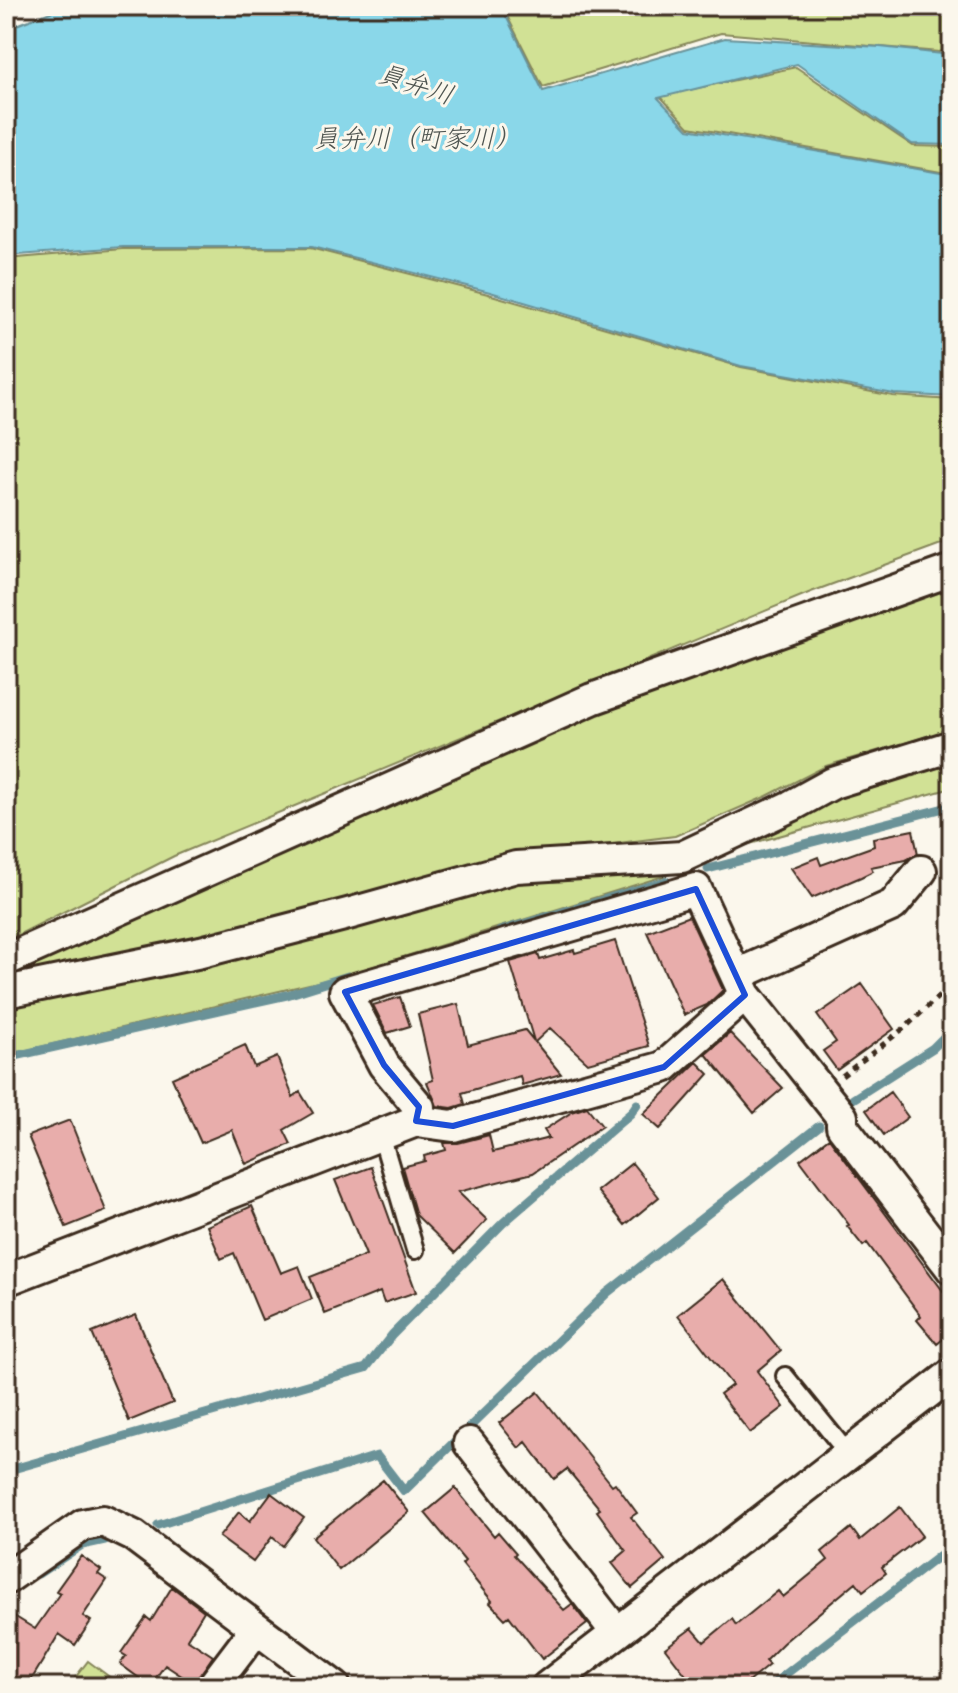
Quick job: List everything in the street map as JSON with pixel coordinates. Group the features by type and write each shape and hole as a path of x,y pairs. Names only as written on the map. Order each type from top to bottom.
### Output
{"street":[{"path":"6,960 592,699 952,570"},
{"path":"6,992 201,952 516,867 682,857 833,783 952,746"},
{"path":"682,857 741,985 842,1117 842,1126 952,1269"},
{"path":"6,1280 416,1121 453,1126 664,1067 741,985 893,905 921,871"},
{"path":"416,1121 419,1107 384,1065 345,992 696,889"},
{"path":"547,1687 952,1374"},
{"path":"469,1443 617,1633"},
{"path":"6,1579 83,1525 103,1521 134,1536 335,1687"},
{"path":"212,1687 256,1629"}],"lane":[{"path":"381,1135 415,1250"},
{"path":"785,1376 849,1455"}],"path":[{"path":"823,1092 907,1026 952,984"}],"highlighted area":[{"path":"696,889 745,995 664,1067 453,1126 416,1121 419,1107 384,1065 345,992"}],"green space":[{"path":"502,6 952,6 952,49 939,52 721,33 543,87"},
{"path":"796,67 913,146 952,147 952,174 689,127 660,96"},
{"path":"310,248 488,294 741,367 893,396 952,400 952,540 811,592 174,856 6,941 6,259 123,249"},
{"path":"952,579 952,729 826,766 767,796 675,836 506,857 247,933 12,985 6,975 6,966 588,713"},
{"path":"952,758 952,788 739,847 825,792"},
{"path":"602,869 677,872 339,977 6,1055 6,1005 480,887"},
{"path":"88,1661 123,1687 68,1687"}],"water":[{"name":"員弁川（町家川）","path":"66,6 501,6 543,91 725,38 880,47 942,54 952,52 952,145 912,144 797,64 658,98 688,129 952,175 952,397 894,394 741,366 490,292 312,247 123,247 6,256 6,29"}],"building":[{"path":"913,830 918,854 906,860 871,867 873,871 812,898 791,868 818,857 821,865 874,846 873,838"},
{"path":"689,916 723,990 707,1005 684,1015 647,932"},
{"path":"615,941 649,1046 588,1063 550,1028 535,1042 561,1074 522,1085 520,1076 462,1093 465,1104 452,1108 437,1106 427,1082 433,1080 418,1014 458,1004 468,1045 525,1030 534,1041 510,962 538,954 540,960 574,950 575,953"},
{"path":"862,984 894,1029 837,1070 823,1051 836,1042 817,1015"},
{"path":"400,997 410,1026 387,1033 373,1005"},
{"path":"730,1033 783,1088 754,1113 706,1054"},
{"path":"245,1045 254,1067 277,1057 293,1097 300,1092 313,1113 284,1130 291,1144 246,1164 232,1130 201,1143 172,1078"},
{"path":"697,1062 709,1074 660,1129 643,1114"},
{"path":"890,1092 908,1117 884,1135 866,1110"},
{"path":"587,1107 602,1126 533,1173 458,1192 487,1220 455,1253 416,1215 402,1167 425,1161 424,1156 446,1150 444,1143 458,1143 489,1135 493,1152 549,1138 544,1130 572,1112"},
{"path":"70,1120 106,1211 66,1227 28,1136"},
{"path":"829,1138 952,1303 952,1332 937,1344 917,1320 921,1316 867,1243 863,1246 800,1160"},
{"path":"632,1163 659,1197 625,1225 597,1191"},
{"path":"371,1167 416,1292 384,1303 380,1292 325,1314 310,1277 366,1255 335,1180"},
{"path":"252,1206 281,1273 299,1266 312,1299 262,1320 234,1253 221,1259 207,1226"},
{"path":"723,1279 781,1351 757,1371 784,1407 750,1433 720,1394 732,1385 678,1315"},
{"path":"136,1315 173,1403 129,1421 92,1333"},
{"path":"538,1392 612,1485 615,1483 637,1513 631,1517 665,1560 632,1588 612,1563 626,1551 597,1511 600,1509 567,1469 554,1479 526,1442 519,1448 499,1423"},
{"path":"383,1480 409,1512 339,1570 313,1537"},
{"path":"455,1488 494,1536 498,1532 516,1553 514,1555 564,1610 572,1604 587,1624 542,1659 509,1616 505,1619 490,1603 492,1601 462,1564 465,1561 425,1513"},
{"path":"271,1493 304,1518 283,1546 272,1537 253,1562 219,1537 239,1512 250,1521"},
{"path":"900,1507 922,1536 882,1567 886,1573 863,1591 856,1582 783,1643 765,1661 769,1665 742,1687 695,1687 665,1648 692,1628 704,1642 732,1619 736,1625 778,1591 783,1597 828,1560 822,1552 851,1528 860,1540"},
{"path":"81,1556 101,1570 98,1574 107,1580 83,1616 91,1621 75,1645 59,1634 27,1687 6,1687 6,1611 35,1629 60,1593 56,1591"},
{"path":"172,1587 204,1611 187,1639 213,1656 194,1684 165,1665 150,1686 120,1664 126,1656 121,1653 146,1617 151,1621"}],"waterway":[{"path":"708,869 952,806"},
{"path":"500,931 666,881"},
{"path":"6,1058 287,995 348,976"},
{"path":"853,1099 933,1048 952,1029"},
{"path":"6,1471 366,1368 392,1335 503,1223 631,1113 637,1104"},
{"path":"158,1525 377,1456 404,1491 607,1293 819,1126"},
{"path":"38,1574 82,1545 105,1540"},
{"path":"769,1687 952,1546"}],"water label":[{"name":"員弁川","path":"416,84"}]}
